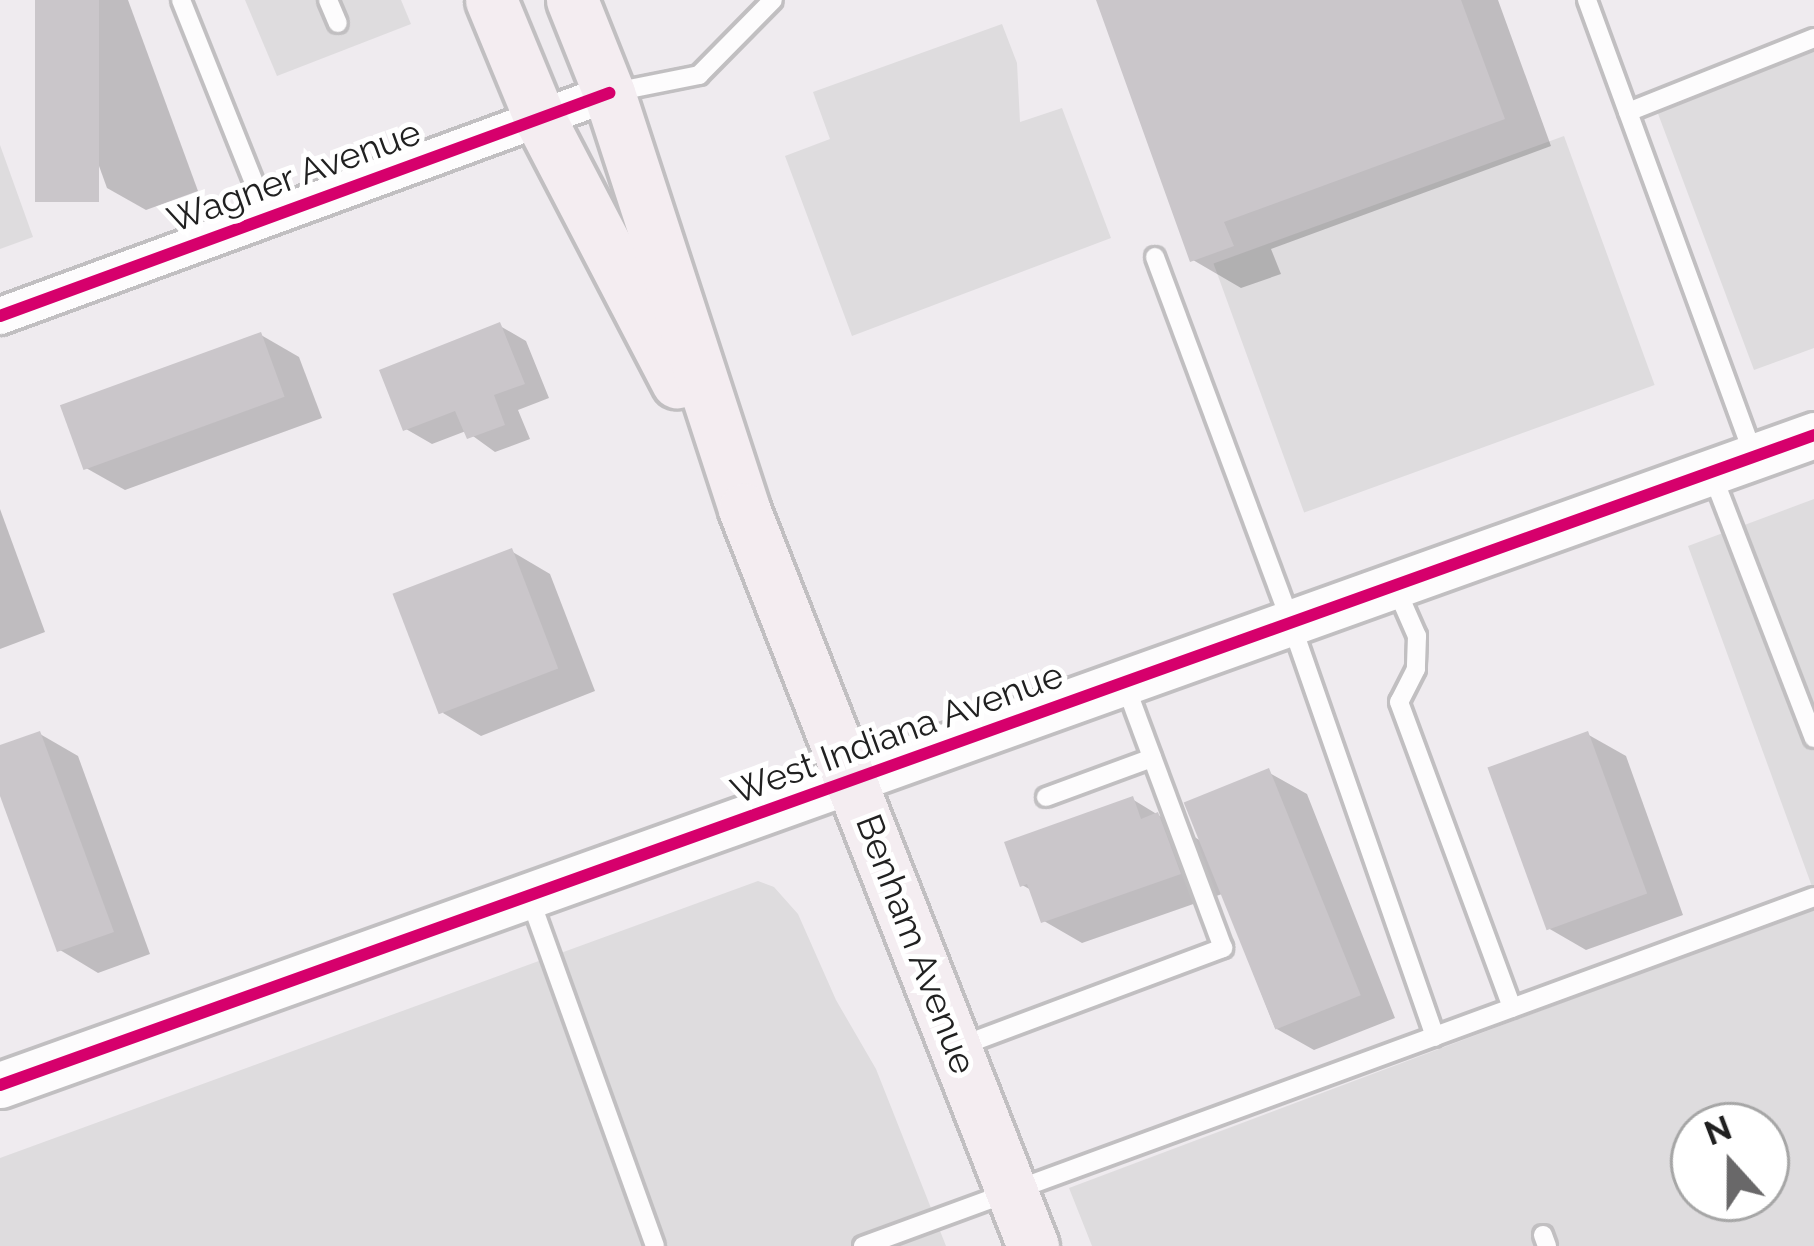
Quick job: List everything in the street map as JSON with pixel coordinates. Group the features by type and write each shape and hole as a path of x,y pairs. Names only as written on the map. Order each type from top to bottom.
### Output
{"main road":[{"name":"Benham Avenue","path":"491,0 540,119 744,509"},
{"name":"Benham Avenue","path":"572,0 610,93 744,509 1034,1246"}],"street":[{"name":"Wagner Avenue","path":"0,316 610,93"},
{"name":"West Indiana Avenue","path":"0,1085 1814,435"}],"lane":[{"path":"181,0 268,218"},
{"path":"328,0 338,23"},
{"path":"610,93 699,75 773,0"},
{"path":"1587,0 1754,456"},
{"path":"1628,112 1814,38"},
{"path":"1155,257 1291,623 1435,1037"},
{"path":"1711,472 1814,738"},
{"path":"1396,586 1417,636 1416,669 1400,702 1512,1008"},
{"path":"956,1048 1223,948 1124,683"},
{"path":"1046,797 1151,758"},
{"path":"529,896 655,1246"},
{"path":"863,1246 1814,897"}],"shaded area":[{"path":"245,0 401,0 411,24 277,76"},
{"path":"1002,24 1017,63 1020,122 1062,108 1111,238 852,336 785,156 830,139 813,92"},
{"path":"1814,49 1814,348 1754,370 1657,111"},
{"path":"1564,136 1655,385 1304,513 1213,264"},
{"path":"0,145 33,237 0,249"},
{"path":"1814,499 1814,892 1688,546"},
{"path":"758,881 774,887 798,914 836,1000 876,1069 946,1246 0,1246 0,1158"},
{"path":"1814,908 1814,1246 1092,1246 1069,1188"}],"building":[{"path":"35,0 99,0 99,202 35,202"},
{"path":"1096,0 1461,0 1505,119 1224,222 1234,246 1190,262"},
{"path":"500,322 525,384 494,395 505,425 467,439 455,411 403,431 379,370"},
{"path":"261,332 285,397 84,470 60,405"},
{"path":"512,548 558,668 439,714 393,594"},
{"path":"40,731 114,932 57,952 0,796 0,745"},
{"path":"1588,731 1647,894 1547,930 1487,768"},
{"path":"1269,768 1361,995 1275,1030 1184,802"},
{"path":"1133,796 1141,819 1158,812 1181,874 1041,923 1027,884 1020,887 1004,842"}],"cycle path":[{"path":"0,316 609,93"},
{"path":"0,1085 1814,435"}]}
